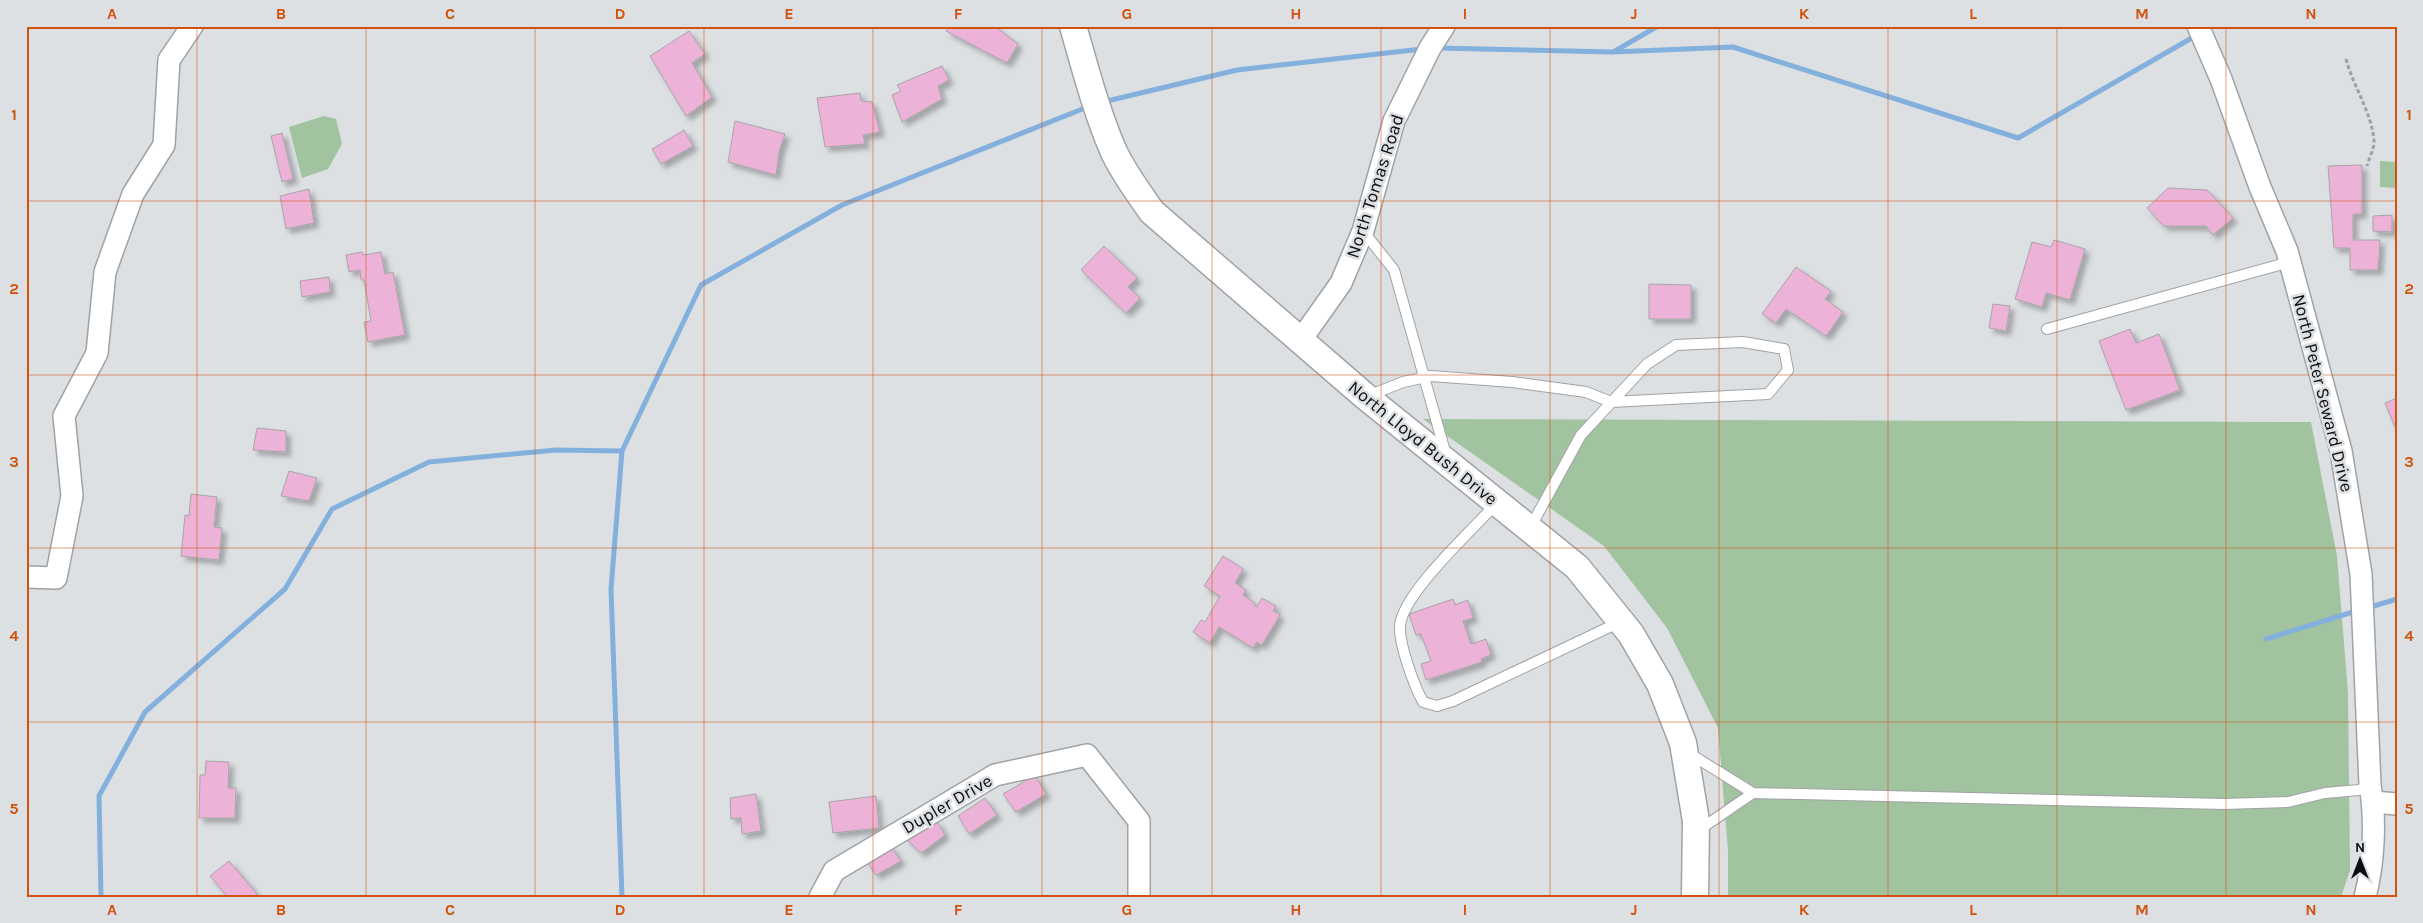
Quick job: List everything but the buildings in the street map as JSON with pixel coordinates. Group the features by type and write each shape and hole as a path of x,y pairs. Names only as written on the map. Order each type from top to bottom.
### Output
{"street":[{"path":"26,577 56,578 72,496 64,416 97,353 105,272 134,194 164,145 169,60 192,26"},
{"name":"North Lloyd Bush Drive","path":"1073,26 1095,104 1114,151 1132,184 1152,212 1366,397 1577,567 1631,634 1660,684 1684,750 1696,832 1695,897"},
{"name":"North Tomas Road","path":"1300,341 1341,283 1363,231 1394,121 1430,48 1444,26"},
{"name":"North Peter Seward Drive","path":"2198,26 2222,78 2290,262 2341,451 2361,574 2372,793 2372,851 2365,897"},
{"name":"Dupler Drive","path":"820,897 834,871 995,775 1087,754 1139,821 1140,897"},
{"path":"2372,793 2397,804"}],"lane":[{"path":"1363,231 1394,270 1449,464"},
{"path":"2048,329 2290,262"},
{"path":"1366,397 1403,382 1425,378 1522,383 1586,392 1611,402 1768,394 1788,370 1784,349 1743,342 1676,345 1647,364 1611,402 1582,435 1530,529"},
{"path":"1497,502 1416,591 1404,609 1400,627 1412,681 1423,702 1437,706 1453,700 1621,622"},
{"path":"1684,750 1753,793 2224,804 2288,802 2325,793 2359,790 2372,793"},
{"path":"1696,832 1753,793"}],"path":[{"path":"2346,59 2351,76 2360,93 2375,141 2367,166"}],"green space":[{"path":"324,116 336,119 342,144 328,169 302,178 289,127"},
{"path":"2380,161 2396,162 2396,188 2380,187"},
{"path":"1423,419 2311,422 2337,556 2348,693 2350,870 2341,897 1728,897 1728,851 1718,728 1667,628 1604,546"}],"waterway":[{"path":"1615,51 1658,26"},
{"path":"1438,48 1613,52 1733,47 2018,138 2197,35"},
{"path":"1103,102 1237,70 1422,49"},
{"path":"622,897 611,589 622,451 701,285 842,205 1090,106"},
{"path":"101,897 99,796 145,712 285,589 332,509 429,462 556,450 622,451"},
{"path":"2367,608 2397,599"},
{"path":"2266,639 2356,611"}]}
